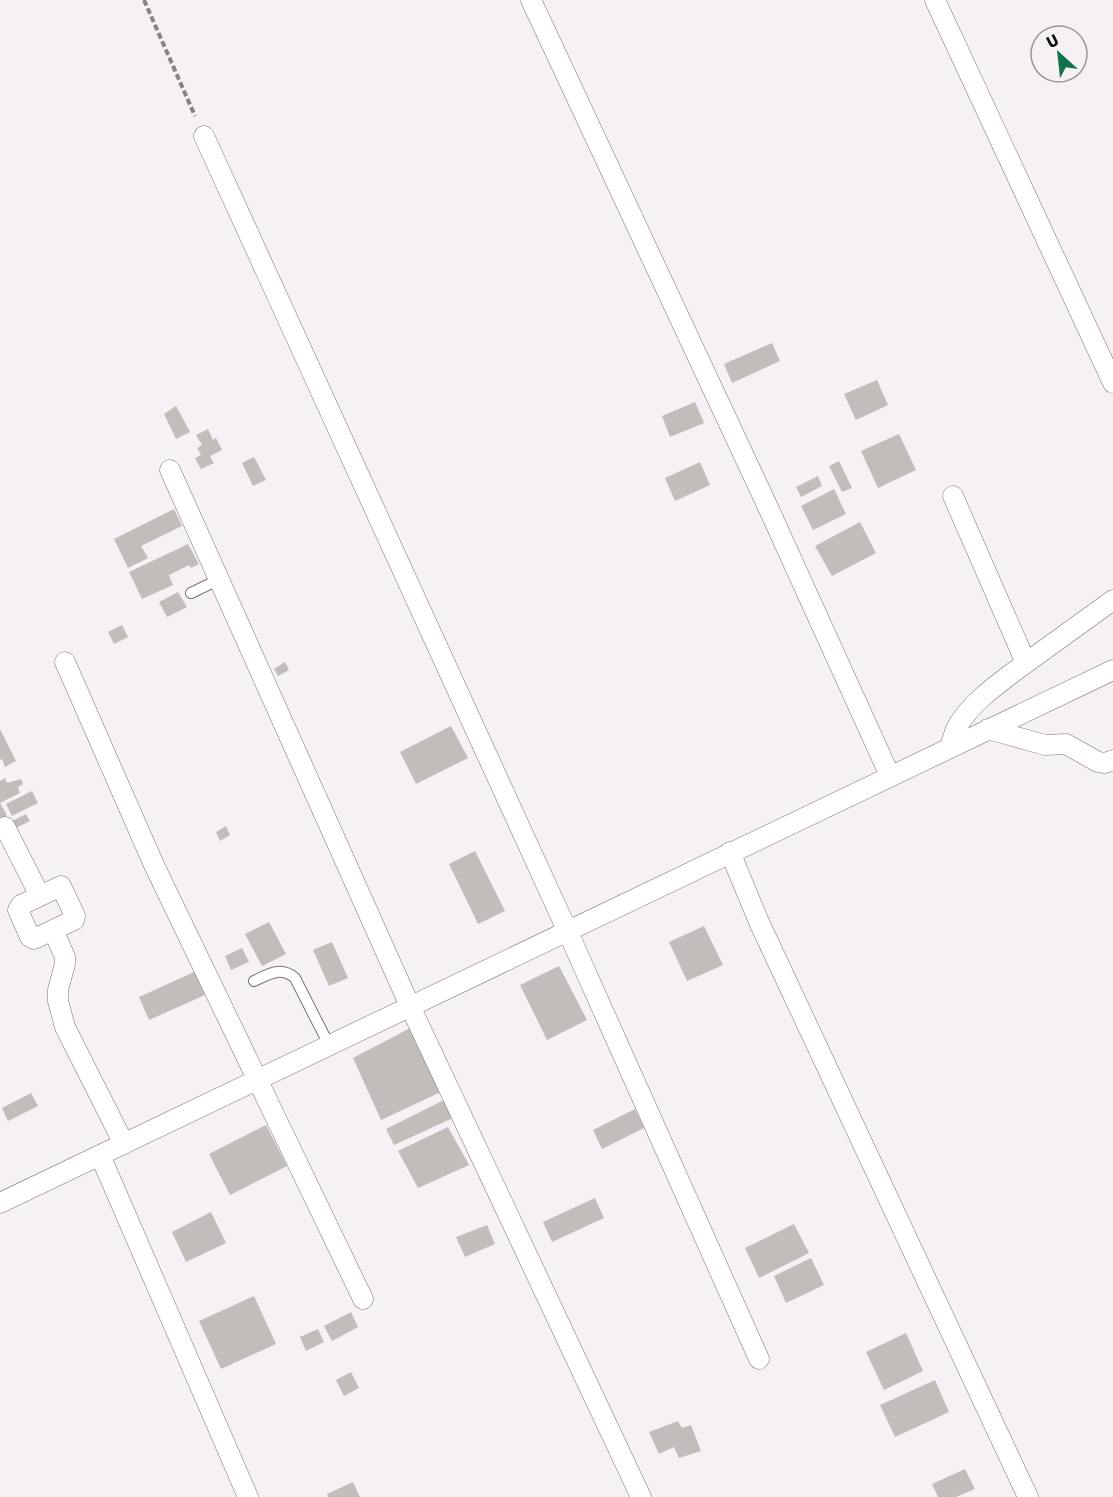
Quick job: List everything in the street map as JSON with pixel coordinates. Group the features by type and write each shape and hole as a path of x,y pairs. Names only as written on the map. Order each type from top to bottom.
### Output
{"street":[{"path":"531,0 762,494 890,776"},
{"path":"935,0 1113,383"},
{"path":"204,136 567,930 759,1359"},
{"path":"170,470 410,1006 641,1497"},
{"path":"953,496 1026,663"},
{"path":"950,747 956,729 967,713 994,688 1113,600"},
{"path":"64,662 154,865 363,1299"},
{"path":"0,1203 1113,670"},
{"path":"988,729 1045,745 1066,744 1098,762 1105,763 1113,760"},
{"path":"0,828 5,827 40,896"},
{"path":"730,852 759,922 1028,1497"},
{"path":"61,886 75,916 74,920 53,930 34,939 30,937 18,910 21,905 61,886"},
{"path":"53,930 66,964 57,990 65,1027 124,1144"},
{"path":"100,1155 248,1497"}],"lane":[{"path":"191,593 218,580"},
{"path":"254,981 275,972 290,973 295,978 329,1045"}],"path":[{"path":"144,0 204,136"}],"building":[{"path":"772,343 780,361 732,383 724,364"},
{"path":"877,380 888,405 856,420 844,394"},
{"path":"695,402 704,423 670,437 662,416"},
{"path":"176,406 190,432 176,439 164,414"},
{"path":"208,429 213,440 216,438 222,450 210,456 214,463 201,469 195,458 201,455 197,448 202,445 196,435"},
{"path":"899,434 916,470 878,488 861,451"},
{"path":"254,457 266,480 253,486 242,463"},
{"path":"839,461 852,488 842,492 829,466"},
{"path":"700,462 710,485 675,501 665,478"},
{"path":"818,476 822,486 801,497 796,487"},
{"path":"834,489 846,514 813,530 801,506"},
{"path":"174,509 182,526 141,546 148,558 128,568 114,539"},
{"path":"860,522 876,553 832,576 815,546"},
{"path":"188,544 199,564 191,568 189,565 169,575 173,585 142,599 129,572"},
{"path":"178,592 187,607 167,617 159,602"},
{"path":"122,625 128,637 114,644 108,632"},
{"path":"285,662 289,670 278,676 274,669"},
{"path":"451,726 468,758 416,784 400,752"},
{"path":"0,729 16,761 5,767 2,759 0,760"},
{"path":"5,778 7,783 21,779 23,784 18,787 20,793 0,803 0,781"},
{"path":"32,791 38,803 12,816 6,804"},
{"path":"0,803 7,815 0,820"},
{"path":"26,814 30,821 16,828 12,821"},
{"path":"226,826 230,835 220,841 216,832"},
{"path":"475,851 505,911 478,924 449,864"},
{"path":"269,922 286,954 262,966 245,934"},
{"path":"704,926 723,965 687,981 669,942"},
{"path":"332,942 348,978 329,986 313,950"},
{"path":"242,948 249,962 231,970 225,956"},
{"path":"559,966 587,1020 547,1040 520,985"},
{"path":"194,972 205,995 149,1020 139,997"},
{"path":"412,1027 443,1091 381,1120 353,1058"},
{"path":"31,1093 38,1106 8,1121 2,1108"},
{"path":"446,1099 455,1117 394,1145 386,1129"},
{"path":"635,1109 644,1128 602,1149 593,1130"},
{"path":"266,1125 287,1166 230,1195 209,1154"},
{"path":"448,1127 469,1165 418,1188 398,1151"},
{"path":"595,1198 604,1218 552,1242 543,1222"},
{"path":"211,1212 226,1243 186,1262 172,1232"},
{"path":"794,1224 809,1253 759,1278 745,1248"},
{"path":"487,1225 495,1244 465,1257 456,1237"},
{"path":"811,1258 824,1285 786,1303 774,1276"},
{"path":"254,1296 276,1344 221,1369 199,1321"},
{"path":"351,1312 358,1327 332,1341 324,1326"},
{"path":"318,1329 324,1342 306,1351 300,1337"},
{"path":"906,1333 923,1371 884,1390 866,1352"},
{"path":"351,1372 359,1388 344,1396 336,1380"},
{"path":"935,1380 949,1412 895,1437 880,1405"},
{"path":"678,1421 682,1428 691,1425 701,1451 679,1458 674,1447 659,1454 649,1432"},
{"path":"965,1469 975,1489 956,1497 938,1497 932,1484"},
{"path":"353,1482 360,1497 328,1497 327,1494"}]}
